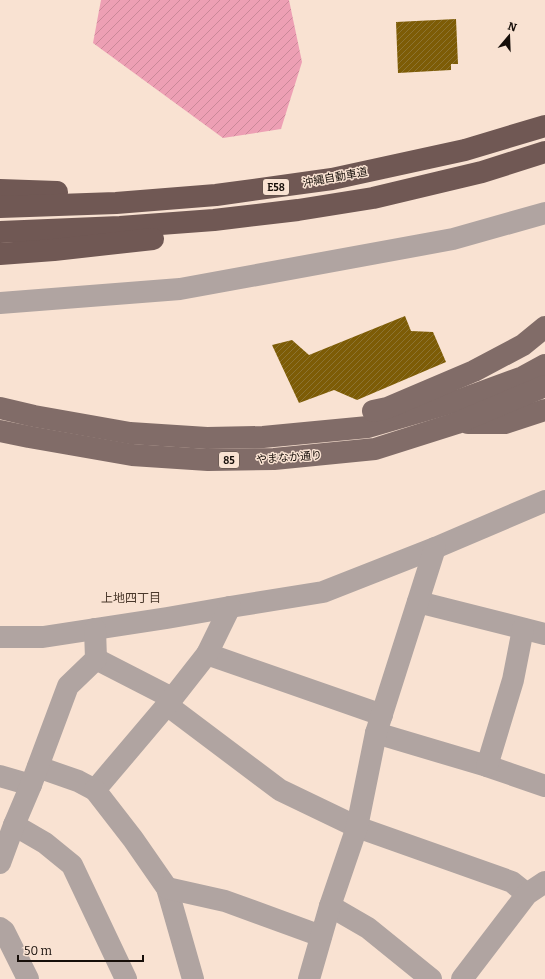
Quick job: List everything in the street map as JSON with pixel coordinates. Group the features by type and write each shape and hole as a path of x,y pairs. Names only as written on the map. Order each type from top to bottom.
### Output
{"highway":[{"name":"沖縄自動車道","path":"0,207 116,203 216,195 332,179 465,150 545,126"},
{"name":"E58","path":"0,232 120,227 214,220 298,210 373,198 482,172 545,152"},
{"path":"0,190 216,195"},
{"path":"0,254 54,250 185,235 298,210"}],"main road":[{"path":"263,437 387,408 474,371 523,345 545,328"},
{"name":"やまなか通り","path":"0,408 34,416 130,433 207,438 263,437 368,427 460,400 523,377 545,366"},
{"name":"やまなか通り","path":"0,430 29,437 132,455 208,460 274,459 375,449 457,423 545,386"},
{"path":"457,423 505,422 545,410"}],"street":[{"path":"0,303 180,289 453,239 545,213"},
{"path":"0,637 43,637 323,592 435,548 545,501"},
{"path":"309,979 330,906 357,827 379,724 435,548"},
{"path":"418,602 545,634"},
{"path":"95,790 207,654 230,607"},
{"path":"1,857 68,686 96,659 95,629"},
{"path":"487,766 513,680 522,629"},
{"path":"207,654 379,724 487,766 545,786"},
{"path":"96,659 169,701 280,790 357,827 512,882 536,888 462,979"},
{"path":"0,776 34,776 78,781 95,790 133,839 167,888 193,979"},
{"path":"14,826 45,843 72,865 126,979"},
{"path":"167,888 225,901 321,936"},
{"path":"330,906 368,928 431,979"},
{"path":"0,928 4,931 28,979"}],"shaded area":[{"path":"101,0 289,0 302,62 281,129 223,138 93,43"}],"building":[{"path":"456,19 458,64 451,64 451,70 398,73 396,22"},
{"path":"405,316 411,331 433,332 446,362 357,400 334,390 299,403 272,345 292,340 309,355"}],"district":[{"name":"上地四丁目","path":"131,598"}]}
